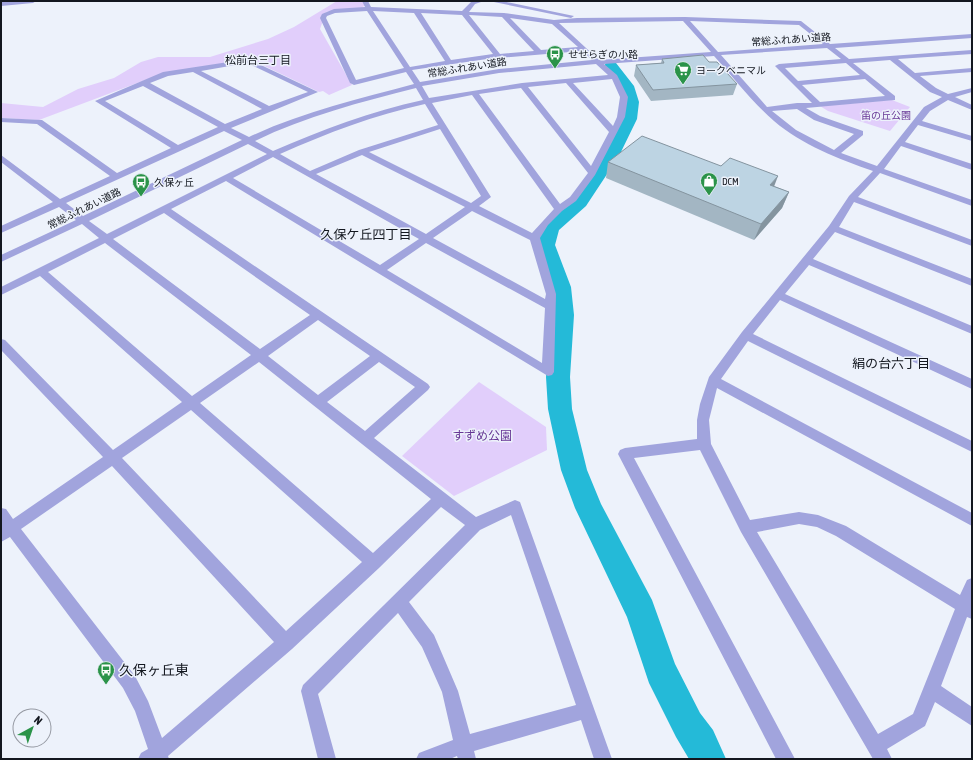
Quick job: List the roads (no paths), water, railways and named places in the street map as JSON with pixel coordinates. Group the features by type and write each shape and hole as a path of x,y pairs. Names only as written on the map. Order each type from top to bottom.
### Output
{"street":[{"path":"1,4 33,1"},
{"path":"464,13 473,3 481,1"},
{"path":"492,1 571,16 577,20"},
{"path":"367,5 418,85 426,101 486,197 380,270"},
{"path":"583,49 497,55 408,69 354,83 323,18 324,15 334,12 367,5 417,12 504,15 554,22 577,20 684,19 801,23 892,98 817,103 765,109"},
{"path":"417,12 449,63"},
{"path":"464,13 497,55"},
{"path":"504,15 539,52"},
{"path":"684,19 765,109 778,122 792,131 835,153 878,170 972,202"},
{"path":"226,177 548,372 552,307 551,294 535,238 538,231 545,223 559,209 573,199 592,173 621,117 624,97 614,78 554,22"},
{"name":"常総ふれあい道路","path":"1,259 275,128 331,108 418,85 499,71 598,62 972,36"},
{"path":"817,103 779,66 972,52"},
{"path":"890,57 933,90 972,108"},
{"path":"1,230 223,127 314,92 248,61 166,74 99,101 177,148"},
{"path":"195,70 268,109"},
{"path":"912,75 972,70"},
{"path":"796,83 867,77"},
{"path":"1,291 273,154 314,136 356,121 426,101 522,85 614,78"},
{"path":"568,81 613,130"},
{"path":"144,83 552,307"},
{"path":"522,85 592,173"},
{"path":"972,90 947,96 927,109 878,170 852,198 833,228 746,335 714,380 706,404 703,420 704,444 746,527 879,752 919,720 930,689 968,608 972,585"},
{"path":"474,93 559,209"},
{"path":"797,105 817,118 860,133 835,153"},
{"path":"1,120 39,122 116,176"},
{"path":"917,122 972,139"},
{"path":"309,174 362,152 443,126"},
{"path":"899,143 972,167"},
{"path":"362,152 535,238"},
{"path":"1,158 365,438 475,525"},
{"path":"852,198 972,243"},
{"path":"164,209 424,387 365,438"},
{"path":"833,228 972,283"},
{"path":"807,260 972,330"},
{"path":"41,271 374,564"},
{"path":"778,295 972,384"},
{"path":"6,531 319,314"},
{"path":"746,335 972,447"},
{"path":"1,343 112,457 286,643"},
{"path":"318,402 379,356"},
{"path":"714,380 972,520"},
{"path":"704,444 625,454 786,759"},
{"path":"1,514 6,531 129,682 142,707 155,756 286,643 374,564 441,498"},
{"path":"327,759 309,691 475,525 515,506 603,759"},
{"path":"746,527 799,518 818,521 841,531 968,608"},
{"path":"399,602 428,641 450,691 466,752"},
{"path":"930,689 972,717"},
{"path":"424,759 466,752 529,728 587,710"}],"waterway":[{"path":"611,66 627,86 631,102 629,119 611,156 580,202 550,228 545,245 560,287 563,315 558,377 560,409 574,470 589,508 641,611 661,671 688,725 700,743 708,759"}],"place":[{"name":"せせらぎの小路","path":"555,69"},
{"name":"ヨークベニマル","path":"683,85"},
{"name":"DCM","path":"709,196"},
{"name":"久保ヶ丘","path":"141,197"},
{"name":"久保ヶ丘東","path":"106,685"}],"district":[{"name":"松前台三丁目","path":"258,60"},
{"name":"久保ケ丘四丁目","path":"366,234"},
{"name":"絹の台六丁目","path":"891,363"}],"park label":[{"name":"笛の丘公園","path":"886,115"},
{"name":"すずめ公園","path":"482,436"}]}
